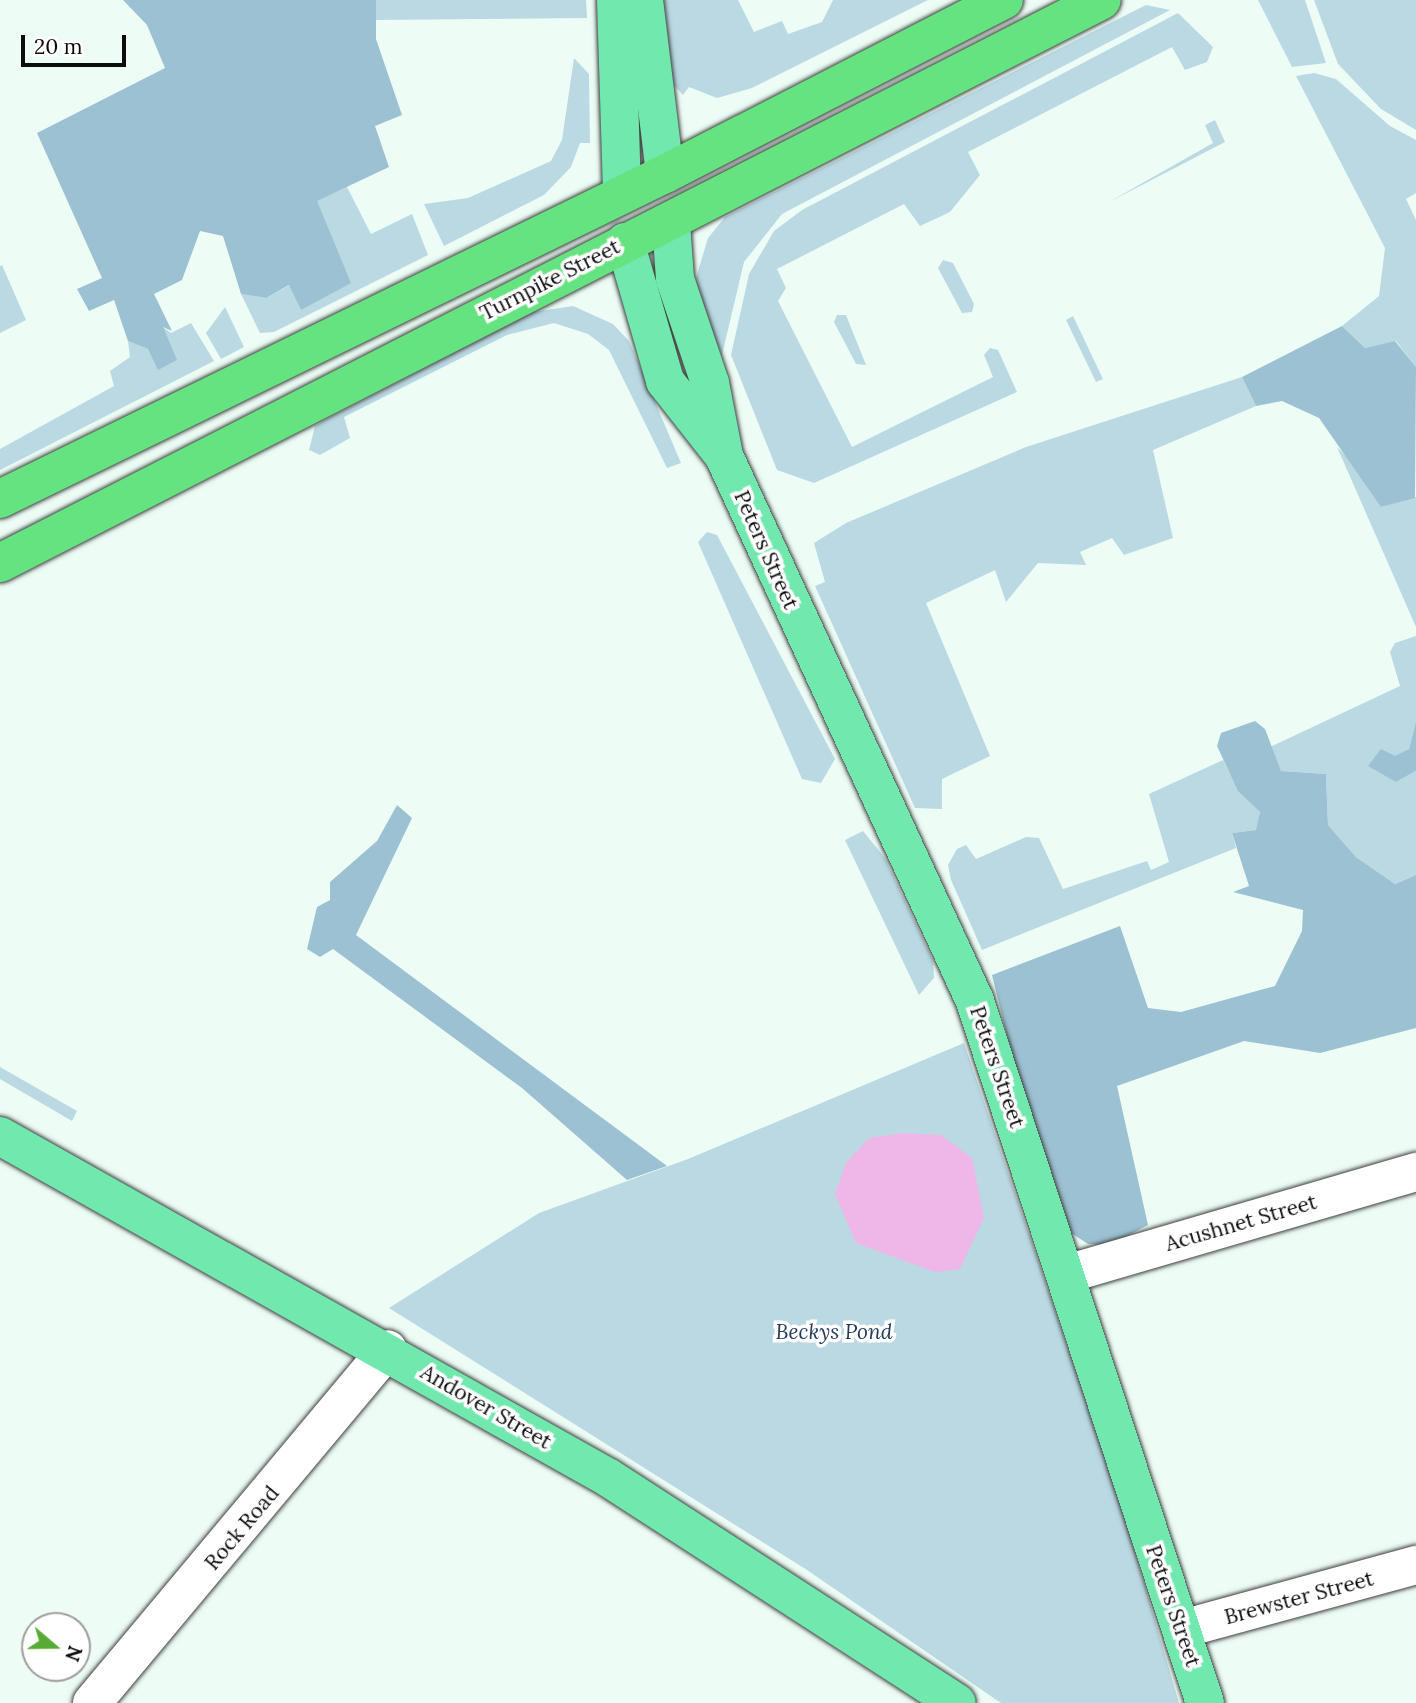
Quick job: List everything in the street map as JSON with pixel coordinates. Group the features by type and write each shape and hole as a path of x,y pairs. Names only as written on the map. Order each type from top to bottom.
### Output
{"highway":[{"path":"0,499 665,174 1004,0"},
{"name":"Turnpike Street","path":"0,562 625,242 671,223 1102,0"},
{"path":"665,174 671,223"},
{"path":"622,194 625,242"}],"main road":[{"path":"616,0 622,194"},
{"path":"644,0 665,174"},
{"name":"Peters Street","path":"671,223 675,279 710,383 724,456"},
{"name":"Peters Street","path":"625,242 665,381 724,456 975,1001 1205,1703"},
{"name":"Andover Street","path":"0,1136 388,1349 737,1555 957,1703"}],"street":[{"name":"Acushnet Street","path":"1066,1274 1416,1172"},
{"name":"Rock Road","path":"92,1703 388,1349"},
{"name":"Brewster Street","path":"1182,1629 1416,1564"}],"green space":[{"path":"376,0 586,0 587,18 375,20"},
{"path":"654,0 738,0 754,32 782,21 788,34 822,22 833,0 928,0 752,88 717,98 689,87 683,95 669,80"},
{"path":"1258,0 1305,0 1326,63 1292,67"},
{"path":"1314,0 1416,0 1416,130 1381,109 1338,64"},
{"path":"1146,5 1170,10 782,214 744,262 722,355 698,300 696,278 708,238 725,217"},
{"path":"1178,13 1213,47 1207,62 1185,70 1172,47 968,152 980,175 950,212 920,226 904,204 777,269 786,288 778,301 852,447 993,377 984,355 990,348 998,350 1017,392 814,483 777,470 731,355 749,274 774,231 802,210"},
{"path":"574,58 589,74 590,143 580,143 571,167 544,195 444,246 424,204 468,198 551,161 562,140"},
{"path":"1314,73 1336,79 1390,126 1416,140 1416,193 1406,199 1416,220 1416,367 1396,341 1365,348 1342,326 1379,296 1385,248 1296,76"},
{"path":"1215,120 1225,142 1109,202 1213,143 1205,125"},
{"path":"347,187 371,234 412,214 428,255 274,332 260,333 241,294 266,298 290,285 301,310 317,200"},
{"path":"943,260 953,263 974,304 972,312 962,313 938,268"},
{"path":"2,265 26,320 0,333 0,266"},
{"path":"573,306 613,324 629,341 681,463 667,468 609,350 588,334 554,323 507,335 344,417 350,438 320,455 309,450 315,426 327,419 533,312"},
{"path":"225,307 244,347 221,359 206,333"},
{"path":"837,315 846,315 866,365 856,364 834,322"},
{"path":"1073,316 1103,379 1096,382 1066,320"},
{"path":"191,323 214,361 0,470 0,449 114,386 110,371 130,357 128,341 148,349 163,327 171,333"},
{"path":"1242,377 1256,406 1153,450 1173,538 1124,555 1112,538 1080,552 1086,565 1038,563 1006,602 995,570 926,603 990,756 942,779 942,809 915,808 815,586 825,582 814,543 846,523 1026,447"},
{"path":"1337,447 1362,472 1381,507 1416,497 1416,627"},
{"path":"707,532 717,535 835,759 821,783 802,779 698,542"},
{"path":"1416,636 1416,721 1409,749 1395,757 1396,782 1416,771 1416,875 1395,884 1356,857 1328,825 1326,774 1281,771 1268,748 1400,686 1390,652 1395,643"},
{"path":"1223,760 1239,791 1260,812 1257,830 1232,833 1236,848 982,950 951,880 948,865 957,849 966,845 976,859 1026,837 1039,838 1063,889 1147,861 1151,870 1169,862 1149,794"},
{"path":"863,831 885,858 933,961 934,978 919,995 845,840"},
{"name":"Beckys Pond","path":"964,1043 1123,1511 1179,1703 1001,1703 807,1570 389,1308 539,1213 688,1159"},
{"path":"0,1067 77,1111 72,1121 0,1079"}],"shaded area":[{"path":"123,0 376,0 376,39 402,115 375,126 389,167 317,201 351,283 301,310 289,285 266,298 241,294 223,236 200,231 182,280 154,294 172,331 163,327 177,360 158,370 148,349 128,341 114,300 89,311 77,289 102,278 37,133 165,68 147,25"},
{"path":"1342,326 1365,348 1395,341 1416,367 1415,498 1381,507 1319,418 1282,401 1256,406 1242,377"},
{"path":"1255,721 1265,729 1281,771 1326,774 1328,825 1356,857 1395,884 1416,875 1416,1028 1320,1053 1244,1041 1117,1086 1148,1225 1110,1245 1088,1244 1062,1227 1045,1189 992,975 1120,926 1148,1008 1181,1012 1275,986 1302,931 1303,910 1233,892 1249,886 1232,833 1256,830 1260,812 1238,791 1217,746 1221,733"},
{"path":"1416,721 1416,771 1396,782 1368,766 1381,749 1395,756 1409,749"},
{"path":"397,805 412,818 356,935 667,1166 627,1180 522,1088 333,949 320,957 307,949 317,907 330,900 330,882 377,841"},
{"path":"903,1133 941,1135 972,1158 984,1218 960,1269 935,1272 856,1243 835,1194 846,1163 869,1138"}]}
